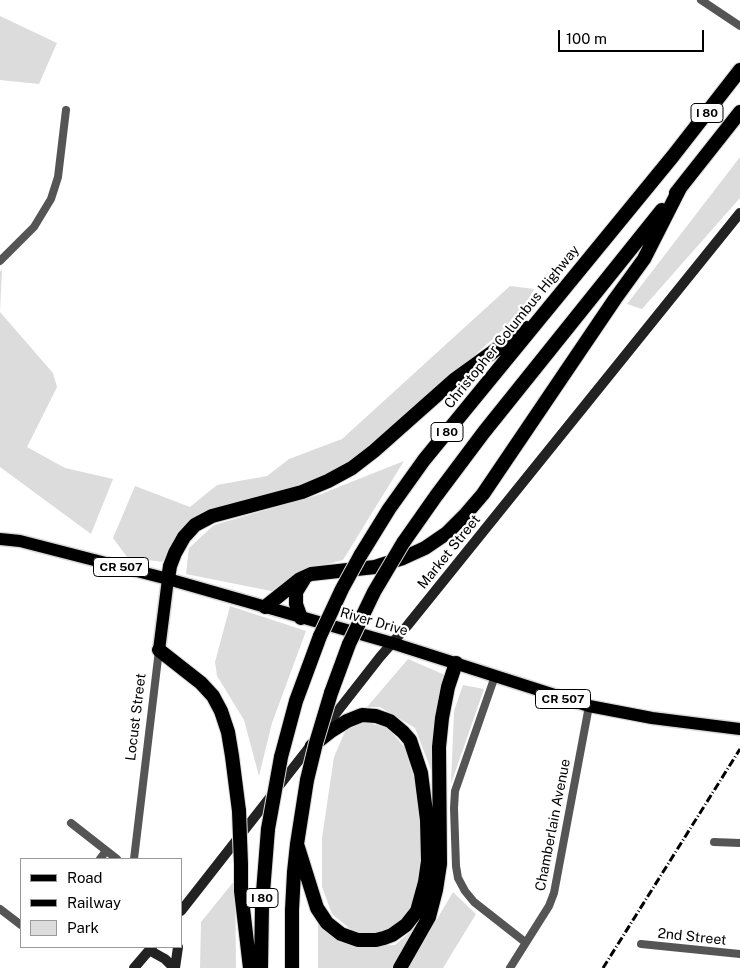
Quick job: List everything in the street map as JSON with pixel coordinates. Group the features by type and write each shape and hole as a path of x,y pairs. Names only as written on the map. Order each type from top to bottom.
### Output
{"highway":[{"name":"Christopher Columbus Highway","path":"261,968 262,905 268,829 281,757 296,701 320,636 342,589 389,509 424,460 580,271 740,70"},
{"name":"I 80","path":"292,968 292,910 297,844 307,780 331,694 349,644 374,592 403,543 484,432 740,112"},
{"path":"265,607 300,579 311,574 375,567 425,548 447,533 466,515 483,494 605,313 644,259 680,188"},
{"path":"168,579 175,553 184,536 196,525 212,516 302,492 352,468 454,380 543,316"},
{"path":"301,618 296,604 296,592 302,580 311,574"},
{"path":"159,650 201,683 213,696 221,711 228,732 238,811 242,891 250,968"},
{"path":"400,968 429,917 436,890 440,864 440,746 442,718 448,687 456,663"},
{"path":"297,844 318,908 327,923 341,934 358,940 384,938 400,930 417,911 425,882 428,861 427,820 420,773 410,740 404,732 390,721 376,716 362,715 347,721 311,746"}],"main road":[{"name":"Market Street","path":"182,910 392,643 740,213"},
{"name":"River Drive","path":"0,539 20,541 168,579 392,643 588,706 652,718 740,729"},
{"name":"Locust Street","path":"159,650 168,579"},
{"path":"134,968 150,948 175,968"},
{"path":"175,968 178,948"}],"street":[{"path":"701,0 740,26"},
{"path":"0,260 34,227 51,199 58,177 65,132 66,110"},
{"name":"Locust Street","path":"134,858 159,650"},
{"path":"495,676 455,791 456,866 458,878 474,902 526,942"},
{"name":"Chamberlain Avenue","path":"510,968 549,906 554,893 588,706"},
{"path":"71,823 116,858"},
{"path":"714,842 740,843"},
{"path":"101,858 106,851"},
{"path":"0,909 20,924"},
{"name":"2nd Street","path":"641,944 740,954"}],"green space":[{"path":"0,16 57,43 39,84 0,80"},
{"path":"740,157 740,198 642,309 627,304"},
{"path":"2,269 0,312 0,272"},
{"path":"510,286 534,289 521,313 372,449 338,471 186,528 162,562 127,557 113,538 135,486 190,507 217,485 267,476 289,459 342,439"},
{"path":"0,312 53,373 57,387 27,447 65,468 113,479 91,534 0,467"},
{"path":"404,461 343,560 315,568 276,592 186,574 189,548 214,525 321,494"},
{"path":"230,606 306,631 272,723 259,776 244,720 217,676 215,662"},
{"path":"408,659 445,675 433,775 415,728 380,707 367,707"},
{"path":"463,685 484,689 451,784 454,711"},
{"path":"365,722 388,728 406,749 420,799 423,850 419,890 407,918 384,934 355,933 332,914 322,887 322,838 334,757 346,729"},
{"path":"235,880 236,968 200,968 201,922"},
{"path":"453,892 476,914 443,968 408,968"},
{"path":"318,919 327,932 354,946 395,945 422,922 397,968 318,968"}],"railway":[{"path":"603,968 740,749"}]}
